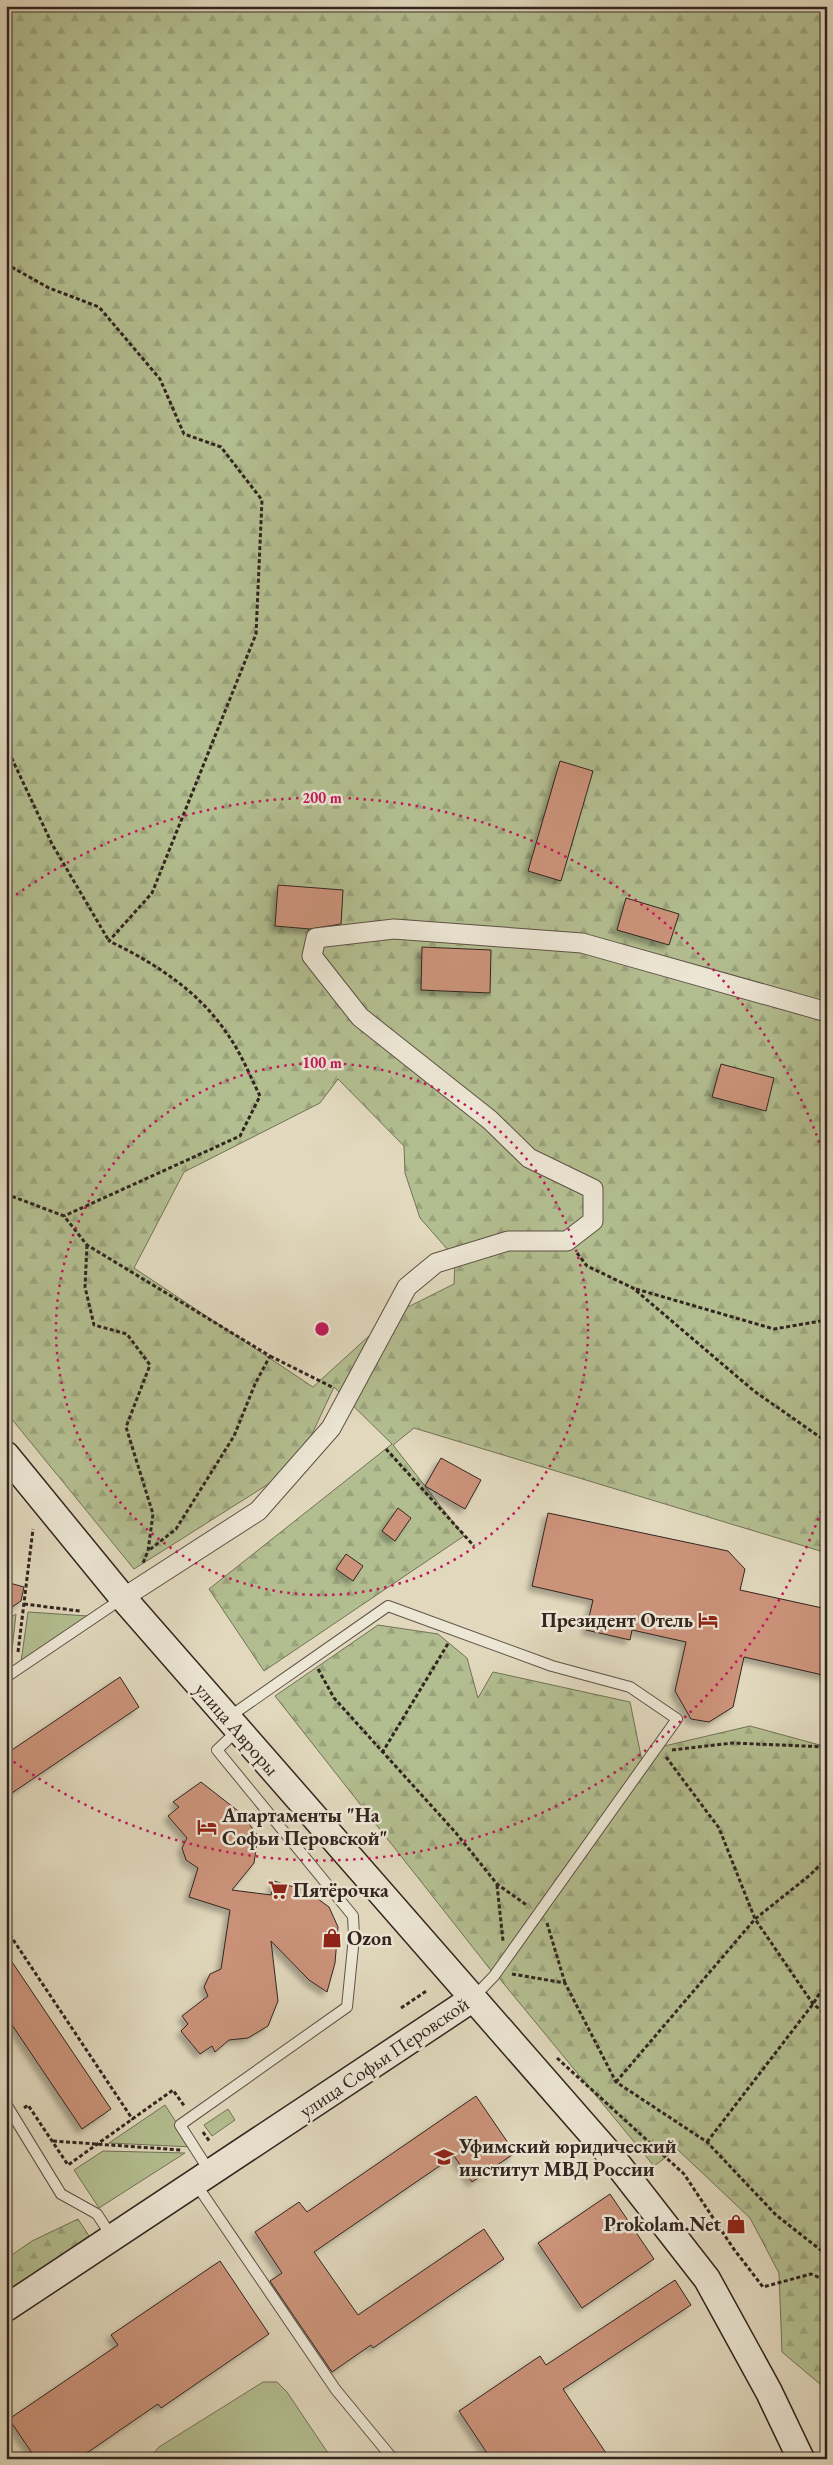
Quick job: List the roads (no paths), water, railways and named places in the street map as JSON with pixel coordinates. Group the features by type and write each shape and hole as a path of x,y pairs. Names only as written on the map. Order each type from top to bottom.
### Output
{"street":[{"path":"123,1598 258,1511 331,1428 407,1287 436,1263 508,1241 568,1241 593,1221 593,1189 529,1158 490,1120 360,1017 312,956 316,938 394,929 582,943 827,1012"},
{"name":"улица Авроры","path":"8,1459 123,1598 612,2157 707,2279 769,2392 801,2459"},
{"name":"улица Софьи Перовской","path":"6,2308 472,1999"}],"lane":[{"path":"6,1677 123,1598"},
{"name":"улица Софьи Перовской","path":"233,1724 312,1658 388,1606 454,1632 552,1666 630,1686 677,1719 660,1748 509,1964 494,1976 472,1999"},
{"path":"233,1724 217,1750 354,1916 354,1937 347,2007 180,2125 196,2151 203,2178 336,2390 393,2459"},
{"path":"6,2104 61,2194 97,2214 113,2238"}],"place":[{"name":"Президент Отель","path":"708,1620"},
{"name":"Апартаменты \"На Софьи Перовской\"","path":"207,1827"},
{"name":"Пятёрочка","path":"278,1890"},
{"name":"Ozon","path":"332,1938"},
{"name":"Уфимский юридический институт МВД России","path":"444,2157"},
{"name":"Prokolam.Net","path":"736,2224"}]}
